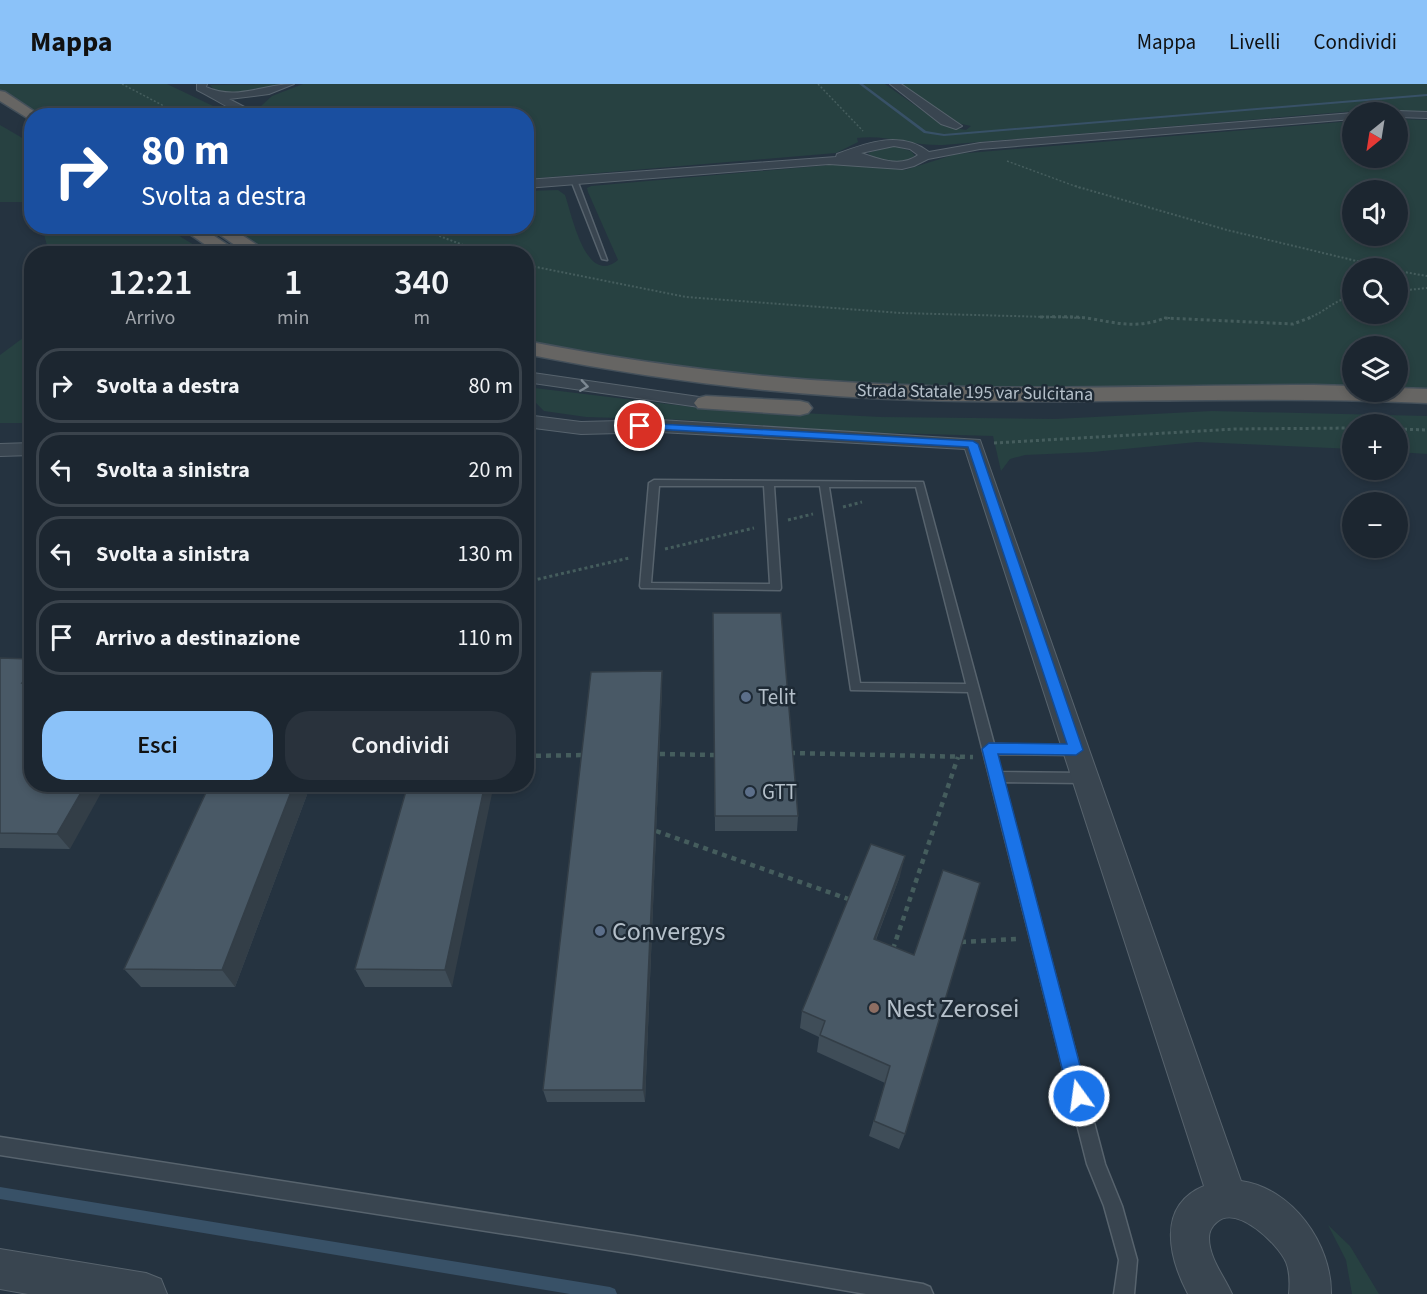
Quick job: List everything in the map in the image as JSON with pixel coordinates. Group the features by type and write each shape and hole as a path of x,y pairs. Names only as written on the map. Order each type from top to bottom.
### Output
{"highway":[{"path":"0,94 24,110"},
{"path":"0,108 24,124"},
{"path":"199,234 218,246"},
{"path":"228,234 248,246"},
{"name":"Strada Statale 195 var Sulcitana","path":"534,349 646,370 807,389 974,394 1272,391 1427,396"},
{"name":"Strada Statale 195 var Sulcitana","path":"534,362 636,381 806,400 971,407 1230,404 1427,408"},
{"path":"706,403 948,414 971,407"}],"street":[{"path":"895,84 945,122 957,126"},
{"path":"198,85 203,90 217,94 254,93 284,86"},
{"path":"254,108 253,102 284,86"},
{"path":"217,94 236,108"},
{"path":"1408,114 1427,115"},
{"path":"534,183 829,160 906,164 924,156 980,146 1342,117"},
{"path":"829,160 883,143 913,147 962,148"},
{"path":"913,147 924,153 924,156"},
{"path":"860,149 861,156 874,162"},
{"path":"534,378 706,403"},
{"path":"534,422 581,428 660,426 973,444 1227,1198"},
{"path":"0,433 24,432"},
{"path":"0,450 24,449"},
{"path":"1211,1294 1192,1261 1188,1241 1191,1223 1198,1209 1211,1201 1227,1198 1247,1201 1268,1211 1286,1228 1301,1248 1310,1270 1310,1294"},
{"path":"0,1269 146,1294"}],"lane":[{"path":"574,180 605,259"},
{"path":"769,483 776,588 645,586 654,483 769,483 920,484 1096,1164 1113,1206 1128,1260 1124,1294"},
{"path":"825,484 855,687 974,688"},
{"path":"990,753 1076,750"},
{"path":"997,777 1085,778"},
{"path":"0,1146 634,1245 923,1294"}],"path":[{"path":"122,84 168,108"},
{"path":"818,84 866,135"},
{"path":"980,146 1058,181 1264,240 1342,258"},
{"path":"434,234 466,246"},
{"path":"534,267 686,297 901,313 1085,318 1125,326 1149,324 1165,318 1293,324 1320,314 1338,299 1342,298"},
{"path":"1408,273 1427,276"},
{"path":"1408,290 1427,288"},
{"path":"973,444 1245,429 1342,428"},
{"path":"1408,429 1427,430"},
{"path":"534,580 863,502"},
{"path":"790,753 958,757 990,753"},
{"path":"660,754 714,755"},
{"path":"534,756 585,755"},
{"path":"891,954 958,757"},
{"path":"656,831 852,900"},
{"path":"961,942 1038,938"}],"green space":[{"path":"0,84 167,84 217,108 30,108 0,90"},
{"path":"279,84 253,91 232,93 222,92 210,85"},
{"path":"303,84 885,84 944,126 966,130 971,126 957,123 901,84 1427,84 1427,112 1408,112 1408,102 1342,102 1342,112 943,145 868,137 857,138 858,142 836,153 534,178 534,108 264,108 261,106 272,96"},
{"path":"1408,119 1427,120 1427,391 1408,390 1408,336 1342,336 1342,387 863,386 665,366 534,343 534,246 259,246 237,234 534,234 534,191 558,190 565,195 576,231 589,257 597,264 607,266 618,260 588,192 587,188 591,186 841,164 905,170 956,154 1342,122 1342,168 1408,168"},
{"path":"0,125 24,139 24,202 0,202"},
{"path":"893,146 911,151 915,156 891,162 872,157 868,153"},
{"path":"44,234 176,234 196,246 47,246"},
{"path":"24,337 24,423 0,423 0,355"},
{"path":"534,388 701,408 881,417 1055,419 1212,411 1342,414 1342,449 1197,442 1093,452 1025,455 1010,459 1001,471 993,436 856,432 687,420 586,417 544,411 534,401"},
{"path":"1408,416 1427,416 1427,454 1408,453"},
{"path":"1328,1225 1350,1246 1379,1294 1352,1294 1346,1260"}],"building":[{"path":"713,613 781,613 798,816 715,816"},
{"path":"0,658 24,659 22,683 24,683 24,792 81,792 57,834 0,833"},
{"path":"662,671 643,1090 543,1090 591,672"},
{"path":"206,792 291,792 222,970 124,969"},
{"path":"406,792 483,792 445,970 355,969"},
{"name":"Nest Zerosei","path":"871,844 905,856 874,939 914,955 943,870 980,883 905,1134 874,1121 890,1066 820,1035 825,1021 802,1011"}],"waterway":[{"path":"861,84 925,132 944,135 1427,95"},
{"path":"0,1193 610,1294"}],"place":[{"name":"Telit","path":"746,697"},
{"name":"GTT","path":"750,792"},
{"name":"Convergys","path":"600,931"},
{"name":"Nest Zerosei","path":"874,1008"}],"route":[{"path":"640,426 973,444 1076,750 989,749 1079,1096"}]}
